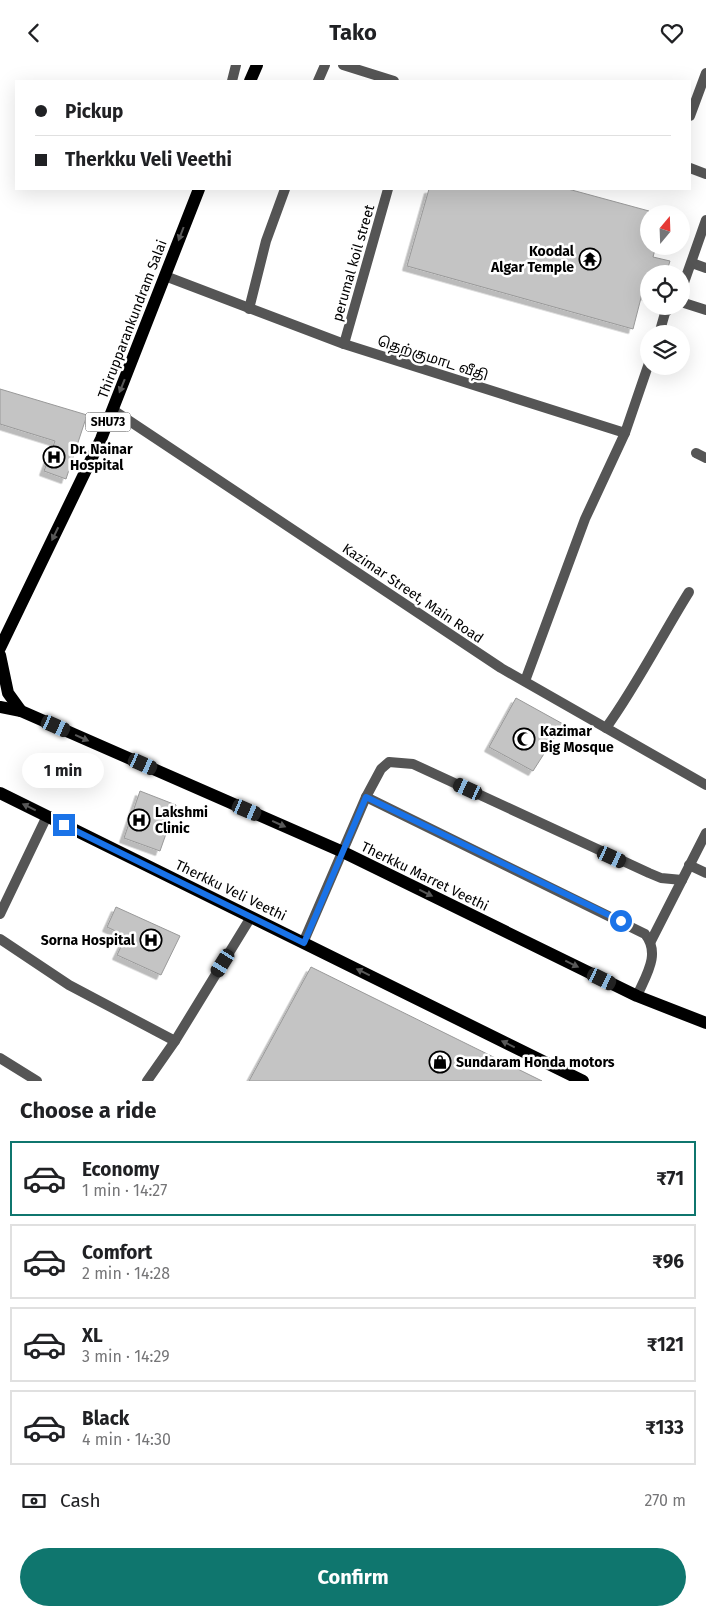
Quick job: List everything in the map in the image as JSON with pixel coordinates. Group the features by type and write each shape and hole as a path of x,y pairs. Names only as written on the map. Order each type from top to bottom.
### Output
{"main road":[{"path":"250,80 257,65"},
{"name":"Thirupparankundram Salai","path":"0,647 101,439 166,276 198,190"},
{"path":"0,655 8,693 21,711"},
{"name":"Therkku Marret Veethi","path":"0,707 21,711 343,852 637,996 706,1023"},
{"name":"Therkku Veli Veethi","path":"0,793 583,1081"}],"street":[{"path":"232,80 236,65"},
{"path":"318,80 325,65"},
{"path":"343,65 391,80"},
{"path":"691,113 706,73"},
{"path":"691,168 706,174"},
{"path":"249,309 266,241 286,190"},
{"name":"perumal koil street","path":"344,344 388,190"},
{"path":"690,268 706,220"},
{"path":"692,263 706,268"},
{"name":"தெற்குமாட வீதி","path":"166,276 344,344 625,433"},
{"path":"690,305 706,309"},
{"path":"525,681 585,519 625,433 645,375"},
{"name":"Kazimar Street, Main Road","path":"113,410 525,681 706,785"},
{"path":"696,453 706,458"},
{"path":"606,728 636,685 646,663 689,592"},
{"path":"304,943 366,797 382,769 389,762 413,764 649,873 661,878 682,880"},
{"path":"366,797 638,929 651,941 654,949 652,960 637,996"},
{"path":"0,914 47,816"},
{"path":"651,941 706,833"},
{"path":"689,865 706,873"},
{"path":"147,1081 175,1041 251,917"},
{"path":"0,939 68,985 175,1041"},
{"path":"0,1058 36,1081"}],"building":[{"name":"Koodal Algar Temple","path":"429,190 572,190 640,209 640,255 654,255 653,257 670,261 669,265 640,265 640,302 633,329 407,266"},
{"path":"0,389 87,415 66,479 44,471 55,441 0,424"},
{"name":"Kazimar Big Mosque","path":"516,698 563,724 533,771 489,747"},
{"path":"140,791 176,805 160,851 124,838"},
{"path":"116,907 180,936 161,975 117,955 126,936 107,927"},
{"path":"311,967 542,1081 249,1081"}],"place":[{"name":"Koodal Algar Temple","path":"590,259"},
{"name":"Dr. Nainar Hospital","path":"54,457"},
{"name":"Kazimar Big Mosque","path":"524,739"},
{"name":"Lakshmi Clinic","path":"139,820"},
{"name":"Sorna Hospital","path":"151,940"},
{"name":"Sundaram Honda motors","path":"440,1062"}],"route":[{"path":"64,825 304,943 366,797 621,921"}]}
